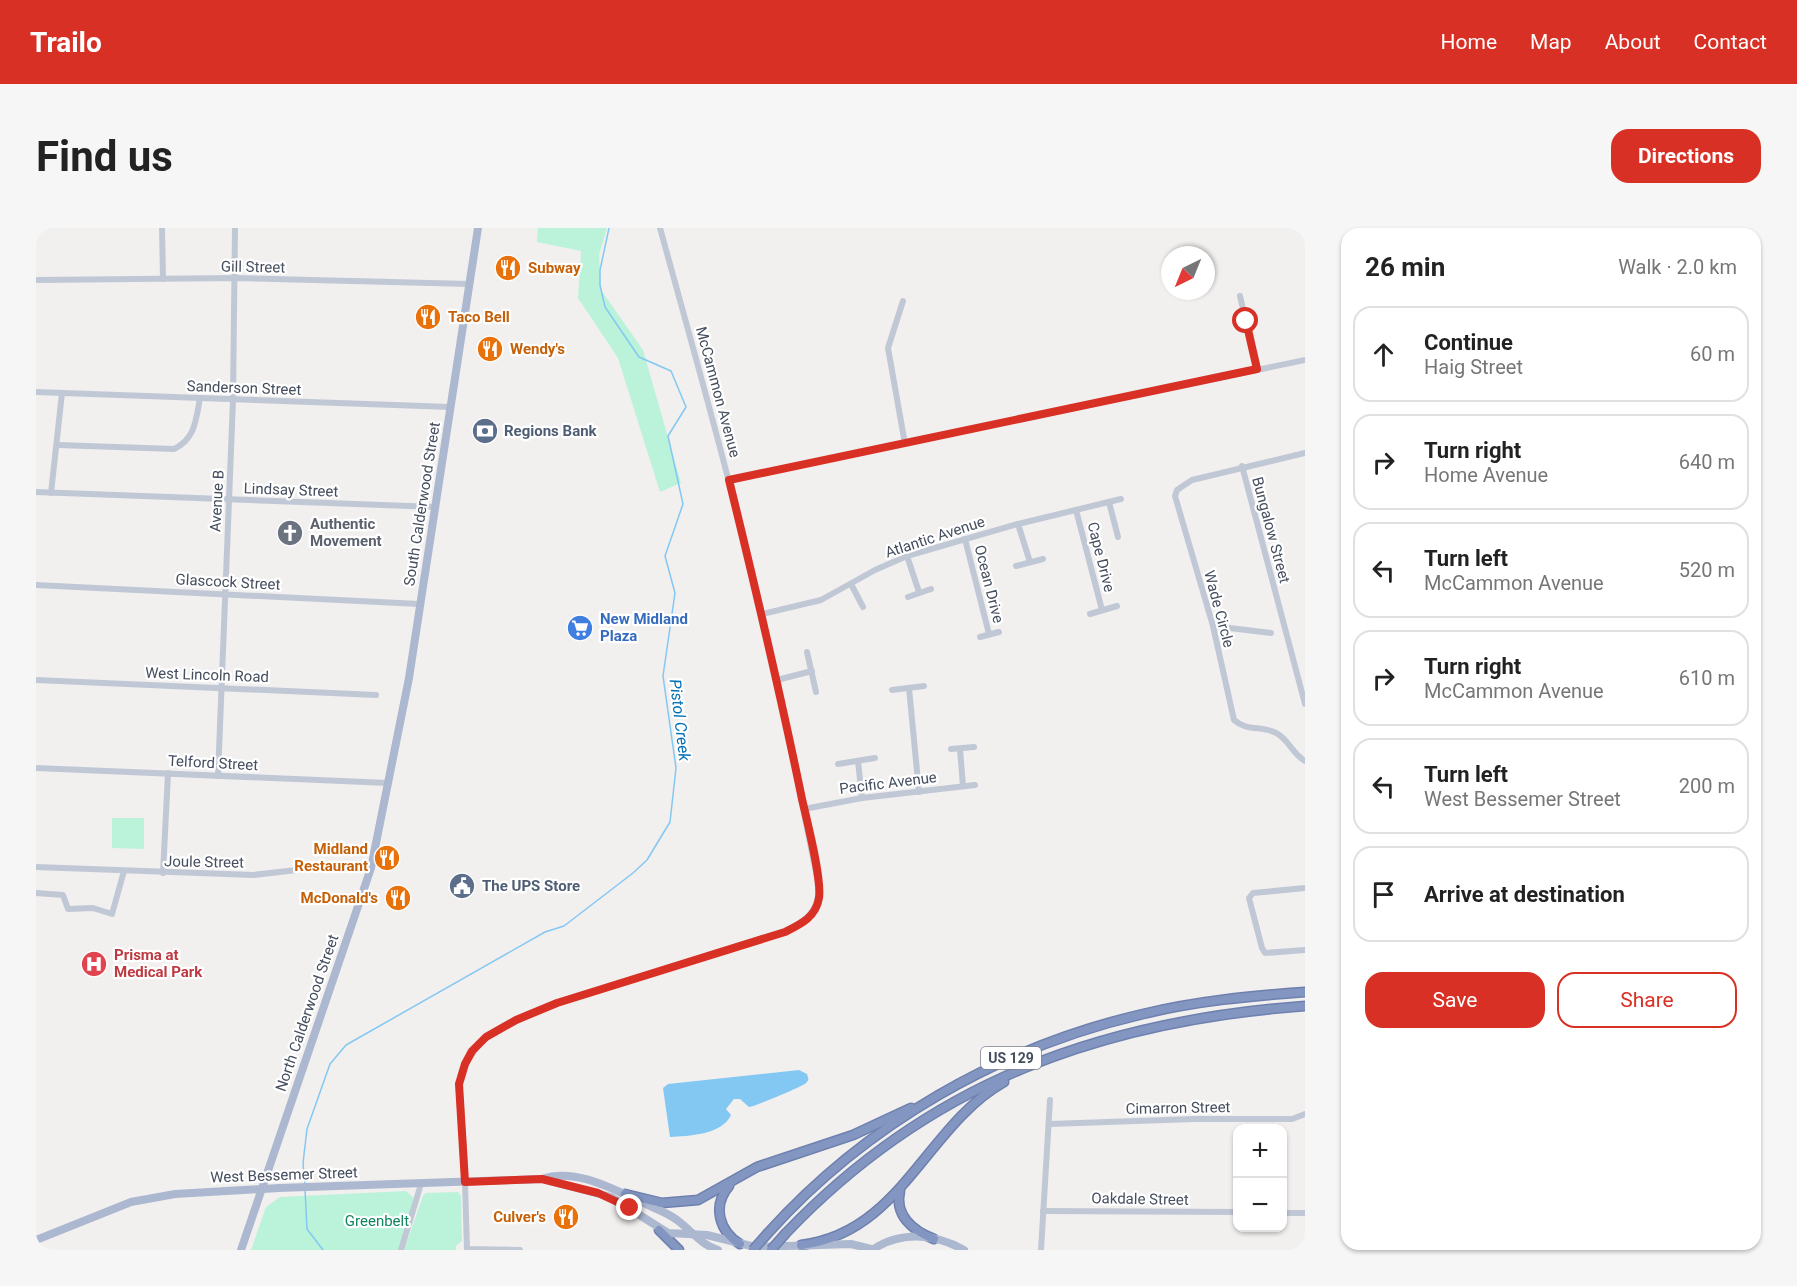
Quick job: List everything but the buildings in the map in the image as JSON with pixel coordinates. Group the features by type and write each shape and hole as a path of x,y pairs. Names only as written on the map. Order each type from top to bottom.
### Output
{"highway":[{"name":"US 129","path":"753,1250 794,1205 842,1163 923,1104 1002,1062 1087,1029 1201,1003 1305,992"},
{"name":"US 129","path":"771,1250 831,1189 890,1143 970,1093 1033,1064 1078,1047 1162,1023 1232,1012 1305,1006"},
{"path":"801,1245 828,1240 854,1226 900,1190 960,1117 985,1095 1033,1064"},
{"path":"625,1194 662,1203 690,1202 708,1196 772,1161 853,1135 923,1104"},
{"path":"740,1244 724,1229 719,1212 722,1194 741,1176"},
{"path":"900,1190 898,1203 901,1213 918,1232 934,1239"},
{"path":"659,1230 679,1250"}],"main road":[{"name":"South Calderwood Street","path":"388,783 408,685 478,228"},
{"name":"North Calderwood Street","path":"241,1250 371,868 388,783"},
{"name":"West Bessemer Street","path":"542,1179 553,1175 582,1179 625,1194 669,1215 692,1235 717,1250"},
{"name":"West Bessemer Street","path":"36,1240 131,1202 185,1193 542,1179 611,1197 659,1230 707,1235 740,1244 768,1247 851,1244 873,1250 884,1242 902,1236 934,1239 964,1250"}],"street":[{"path":"162,228 164,279"},
{"name":"Avenue B","path":"218,776 223,688 224,594 230,499 236,278 235,228"},
{"name":"McCammon Avenue","path":"520,1250 467,1249 459,1084 465,1064 481,1042 497,1030 557,1003 715,952 764,940 802,923 813,914 819,899 819,887 804,809 762,614 729,480 660,228"},
{"name":"Gill Street","path":"36,280 236,278 469,284"},
{"path":"1240,296 1257,369"},
{"path":"903,301 888,348 905,444"},
{"path":"729,480 1305,360"},
{"name":"Sanderson Street","path":"36,392 451,407"},
{"path":"51,493 62,393"},
{"path":"58,445 174,449 186,444 194,430 200,398"},
{"path":"1242,466 1305,453"},
{"name":"Wade Circle","path":"1242,466 1191,480 1178,490 1175,496 1213,626 1234,720 1242,726 1278,734 1296,755 1305,761"},
{"name":"Bungalow Street","path":"1242,466 1305,704"},
{"name":"Lindsay Street","path":"36,492 436,507"},
{"name":"Atlantic Avenue","path":"762,614 808,604 907,556 1018,524 1121,499"},
{"path":"1109,502 1118,537"},
{"name":"Cape Drive","path":"1076,510 1102,610"},
{"path":"1018,524 1030,562"},
{"name":"Ocean Drive","path":"965,539 989,634"},
{"path":"907,556 919,592"},
{"path":"1016,566 1043,559"},
{"path":"851,584 863,607"},
{"name":"Glascock Street","path":"36,585 419,604"},
{"path":"908,597 931,589"},
{"path":"1090,614 1117,606"},
{"path":"1213,626 1271,633"},
{"path":"980,637 999,632"},
{"path":"807,652 816,692"},
{"path":"777,680 812,671"},
{"name":"West Lincoln Road","path":"36,680 376,695"},
{"path":"892,690 924,686"},
{"path":"909,688 919,792"},
{"path":"951,749 974,747"},
{"path":"960,748 963,786"},
{"path":"838,764 875,758"},
{"path":"858,761 862,798"},
{"name":"Telford Street","path":"36,768 388,783"},
{"path":"163,873 168,773"},
{"name":"Pacific Avenue","path":"804,809 862,798 975,785"},
{"name":"Joule Street","path":"36,867 253,875 332,866 371,868"},
{"path":"36,893 63,895 68,909 93,908 112,914 124,872"},
{"path":"1305,888 1253,893 1249,898 1265,953 1305,950"},
{"path":"1041,1250 1050,1100"},
{"name":"Cimarron Street","path":"1050,1124 1194,1119 1292,1119 1305,1114"},
{"path":"401,1250 421,1184"},
{"name":"Oakdale Street","path":"1043,1211 1233,1212"},
{"path":"1287,1213 1305,1213"}],"green space":[{"path":"538,228 607,228 599,255 601,290 643,350 681,483 660,492 618,358 578,298 581,251 537,242"},
{"path":"112,818 144,818 144,849 112,848"},
{"name":"Greenbelt","path":"406,1191 413,1197 413,1202 400,1250 251,1250 266,1207 280,1197"},
{"path":"458,1192 461,1196 462,1241 456,1246 456,1250 404,1250 423,1196 426,1193"}],"water":[{"path":"799,1070 807,1074 807,1082 803,1085 749,1107 740,1099 734,1099 726,1109 731,1115 720,1127 704,1133 670,1137 663,1088 668,1084"}],"waterway":[{"name":"Pistol Creek","path":"305,1185 303,1163 307,1129 330,1064 346,1045 545,932 564,926 647,860 670,822 676,768 663,676 675,593 665,556 683,504 668,436 686,407 671,371 639,357 605,307 600,285 600,270 609,228"},
{"name":"Pistol Creek","path":"305,1189 307,1229 323,1250"}],"place":[{"name":"Subway","path":"508,268"},
{"name":"Taco Bell","path":"428,317"},
{"name":"Wendy's","path":"490,349"},
{"name":"Regions Bank","path":"485,431"},
{"name":"Authentic Movement","path":"290,533"},
{"name":"New Midland Plaza","path":"580,628"},
{"name":"Midland Restaurant","path":"387,858"},
{"name":"The UPS Store","path":"462,886"},
{"name":"McDonald's","path":"398,898"},
{"name":"Prisma at Medical Park","path":"94,964"},
{"name":"Culver's","path":"566,1217"}],"route":[{"path":"630,1208 611,1197 569,1186 555,1185 542,1179 465,1182 464,1149 458,1103 459,1084 461,1073 472,1051 497,1030 516,1020 557,1003 626,980 715,952 764,940 802,923 813,914 819,899 819,887 806,816 762,614 729,480 1015,422 1257,369 1246,321"}]}
